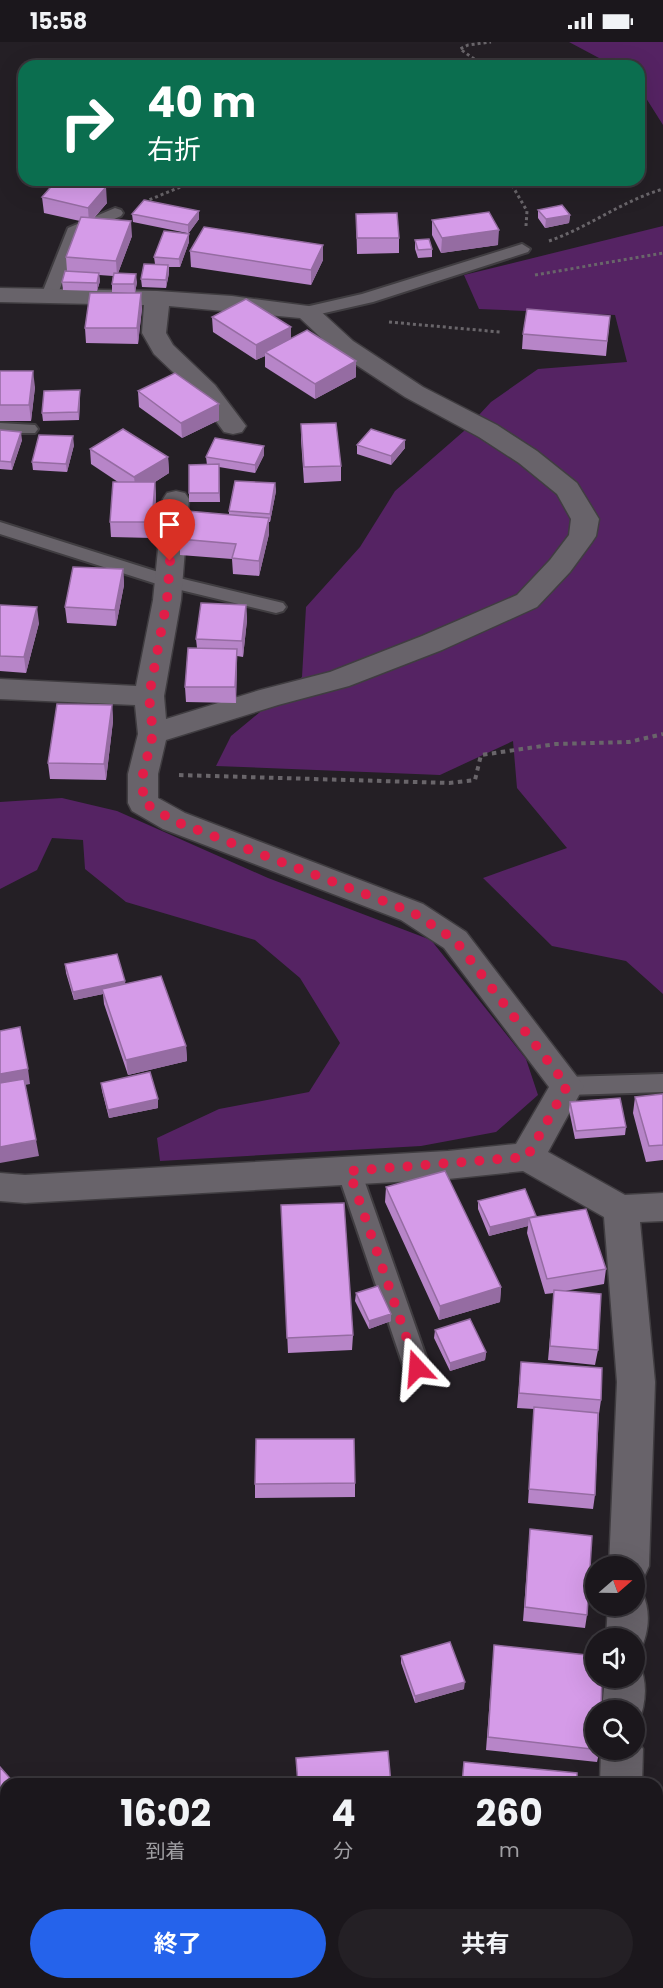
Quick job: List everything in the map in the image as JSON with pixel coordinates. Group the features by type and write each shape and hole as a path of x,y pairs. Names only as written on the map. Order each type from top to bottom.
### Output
{"street":[{"path":"0,295 157,298 232,303 307,312 344,346 414,392 488,431 528,457 568,489 585,519 582,536 560,566 527,601 339,679 270,697 153,734"},
{"path":"157,298 154,333 163,349 206,390 233,426"},
{"path":"176,499 167,600 149,696 153,734 143,774 143,802 174,821 412,912 455,940 567,1086 527,1157"},
{"path":"0,689 149,696"},
{"path":"0,1187 25,1189 349,1171 527,1157 621,1209 663,1207"},
{"path":"621,1209 636,1382 629,1556"},
{"path":"621,1778 622,1760"}],"lane":[{"path":"49,296 74,231 115,213"},
{"path":"307,312 368,298 522,249"},
{"path":"0,428 29,429"},
{"path":"0,528 167,581 276,607"},
{"path":"567,1086 663,1083"},
{"path":"349,1171 417,1368"}],"path":[{"path":"476,60 460,49 468,45 491,42"},
{"path":"115,213 182,186"},
{"path":"512,186 526,211 522,249 565,236 608,212 663,189"},
{"path":"381,321 500,332"},
{"path":"143,774 448,783 475,780 481,755 556,744 629,742 663,734"}],"shaded area":[{"path":"569,42 663,42 663,125 645,96 645,60 603,60"},
{"path":"663,226 663,994 626,961 552,946 483,878 567,848 517,788 513,741 440,775 216,766 231,736 302,677 306,607 360,547 395,491 464,431 491,402 538,369 627,362 615,315 479,309 464,275"},
{"path":"62,798 117,811 268,878 431,940 526,1059 538,1095 496,1132 421,1146 160,1161 157,1138 219,1109 309,1092 340,1043 300,978 255,940 126,902 85,869 83,840 52,838 37,870 0,889 0,802"}],"building":[{"path":"52,186 106,187 88,208 42,197"},
{"path":"144,200 199,211 188,225 132,214"},
{"path":"562,205 570,215 546,219 538,210"},
{"path":"489,212 499,230 442,238 432,220"},
{"path":"397,213 399,238 357,238 356,214"},
{"path":"81,217 131,221 116,261 66,257"},
{"path":"204,227 323,245 311,270 190,251"},
{"path":"164,231 189,234 179,259 154,257"},
{"path":"429,239 432,249 418,250 415,240"},
{"path":"144,264 168,265 166,280 141,279"},
{"path":"65,271 99,273 97,283 62,282"},
{"path":"114,273 136,274 134,284 112,284"},
{"path":"90,293 141,293 137,328 85,328"},
{"path":"246,299 291,327 256,345 212,317"},
{"path":"527,309 610,316 607,341 523,334"},
{"path":"307,330 356,361 315,384 265,352"},
{"path":"0,371 33,371 29,405 0,405"},
{"path":"175,373 219,404 181,423 138,391"},
{"path":"80,390 78,412 42,413 44,391"},
{"path":"336,423 341,466 304,467 301,424"},
{"path":"123,429 168,457 134,477 90,449"},
{"path":"371,429 405,440 391,456 357,445"},
{"path":"0,430 21,432 11,462 0,461"},
{"path":"39,435 73,436 66,464 32,462"},
{"path":"215,438 264,446 255,465 206,457"},
{"path":"219,464 219,493 189,493 189,465"},
{"path":"235,481 275,483 270,514 229,511"},
{"path":"113,482 155,482 152,522 110,522"},
{"path":"187,511 269,518 259,561 232,558 236,544 180,539"},
{"path":"73,567 123,569 115,610 65,607"},
{"path":"201,603 246,605 242,641 196,639"},
{"path":"0,605 37,607 24,657 0,656"},
{"path":"188,648 237,649 235,687 185,687"},
{"path":"57,704 112,705 104,764 48,763"},
{"path":"117,954 125,981 73,992 65,964"},
{"path":"161,976 186,1046 126,1060 102,989"},
{"path":"20,1027 28,1069 0,1074 0,1031"},
{"path":"150,1072 158,1099 108,1110 101,1083"},
{"path":"24,1079 36,1140 0,1147 0,1083"},
{"path":"663,1094 663,1145 649,1146 635,1097"},
{"path":"620,1098 626,1127 576,1131 570,1102"},
{"path":"445,1171 501,1287 440,1306 386,1187"},
{"path":"525,1189 536,1216 490,1227 478,1201"},
{"path":"344,1203 353,1335 287,1338 281,1205"},
{"path":"586,1209 606,1269 547,1279 529,1218"},
{"path":"378,1286 391,1314 369,1321 356,1293"},
{"path":"554,1290 601,1294 598,1350 550,1346"},
{"path":"470,1319 486,1352 450,1363 435,1330"},
{"path":"521,1362 602,1368 601,1400 519,1393"},
{"path":"534,1407 598,1413 595,1495 529,1489"},
{"path":"256,1439 354,1439 355,1483 255,1484"},
{"path":"530,1529 592,1536 591,1556 585,1556 585,1615 525,1607"},
{"path":"450,1642 465,1682 415,1696 401,1656"},
{"path":"494,1645 585,1655 585,1688 602,1688 601,1700 585,1700 585,1748 488,1737"},
{"path":"388,1751 390,1778 298,1778 296,1758"},
{"path":"464,1762 577,1773 577,1778 463,1778"},
{"path":"0,1767 10,1778 0,1778"}],"route":[{"path":"170,561 167,600 149,696 153,734 143,774 143,802 174,821 412,912 455,940 567,1086 527,1157 349,1171 417,1368"}]}
